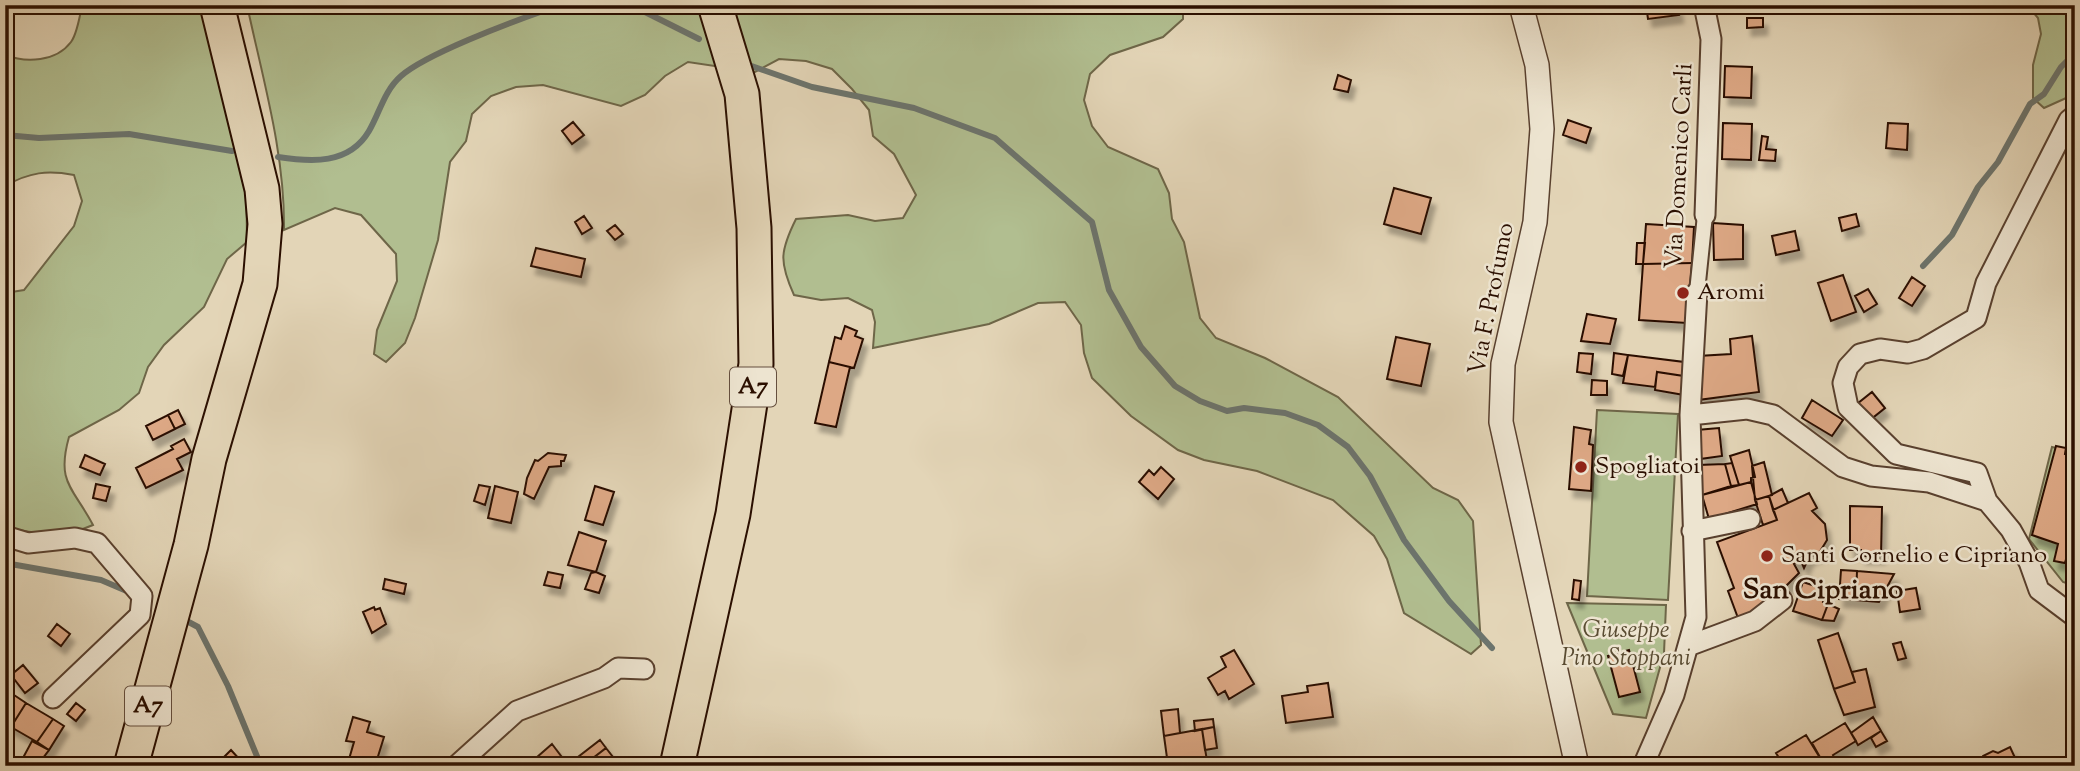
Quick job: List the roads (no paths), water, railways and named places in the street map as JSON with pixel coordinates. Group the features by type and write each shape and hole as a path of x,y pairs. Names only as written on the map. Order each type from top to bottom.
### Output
{"highway":[{"name":"A7","path":"131,766 191,545 209,459 260,284 265,224 254,148 217,5"},
{"name":"A7","path":"677,766 733,514 755,364 754,228 742,94 715,5"}],"street":[{"name":"Via F. Profumo","path":"1521,5 1537,65 1542,130 1535,222 1503,364 1501,422 1577,766"},
{"name":"Via Domenico Carli","path":"1643,766 1674,695 1696,617 1690,415 1704,215 1712,39 1704,5"},
{"path":"2075,115 2069,120 1986,283 1976,318 1923,349 1908,353 1880,348 1860,354 1848,367 1843,383 1849,407 1896,454 1977,473 1987,501 2011,530 2029,562 2039,590 2075,617"},
{"path":"1690,415 1747,409 1773,415 1843,467 1871,476 1929,482 1987,501"},
{"path":"1692,531 1750,519"},
{"path":"5,536 28,543 75,538 96,544 142,596 140,615 53,698"},
{"path":"2029,562 2050,570"},
{"path":"1688,646 1755,621 1782,600"},
{"path":"456,766 517,711 604,678 618,668 644,669"}],"waterway":[{"path":"278,157 328,159 351,150 369,131 390,88 413,67 528,16 580,5"},
{"path":"631,5 699,39"},
{"path":"634,6 681,5"},
{"path":"1923,266 1952,235 1978,187 1998,162 2030,104 2044,94 2061,67 2075,53"},
{"path":"743,63 812,87 914,108 995,138 1092,222 1109,290 1141,347 1175,386 1200,401 1227,411 1244,408 1285,413 1318,425 1348,447 1370,476 1404,540 1449,601 1492,648"},
{"path":"5,135 39,138 129,134 232,151"},
{"path":"5,563 101,580 129,592"},
{"path":"183,619 198,627 228,686 261,766"}],"place":[{"name":"Aromi","path":"1683,293"},
{"name":"Spogliatoi","path":"1581,467"},
{"name":"Santi Cornelio e Cipriano","path":"1767,556"}],"district":[{"name":"San Cipriano","path":"1823,591"}],"park label":[{"name":"Giuseppe Pino Stoppani","path":"1626,645"}]}
